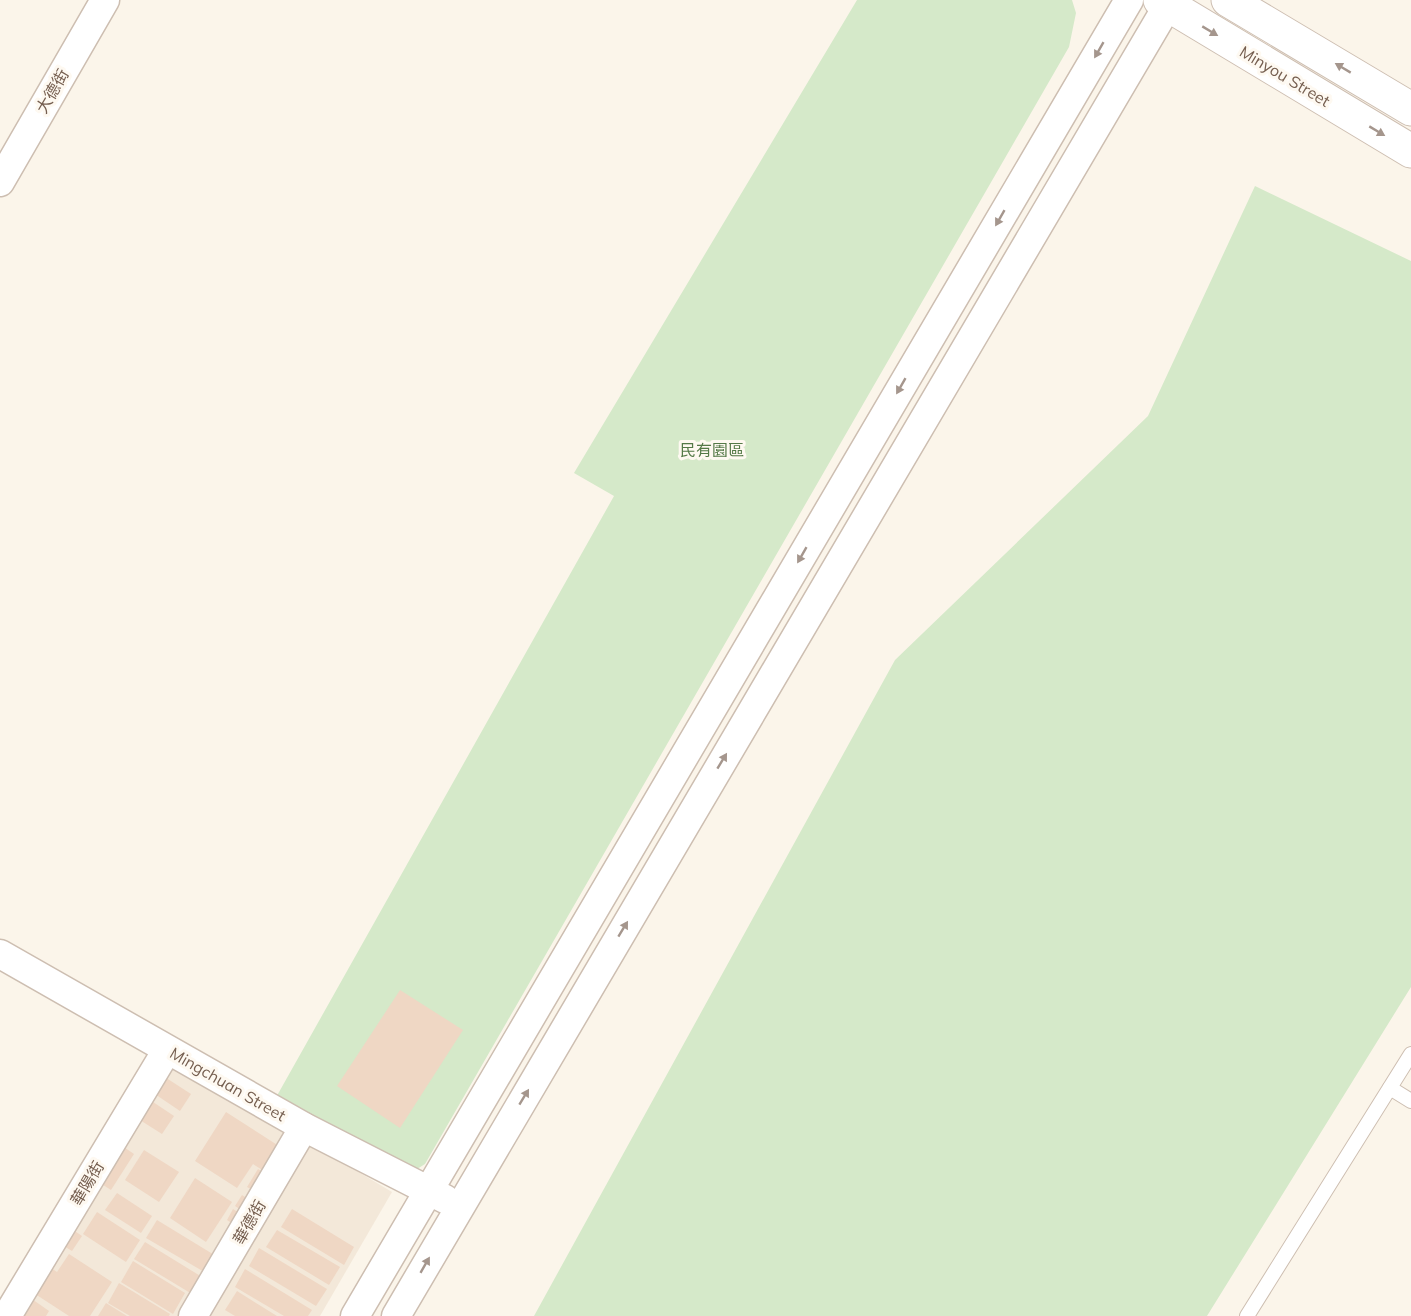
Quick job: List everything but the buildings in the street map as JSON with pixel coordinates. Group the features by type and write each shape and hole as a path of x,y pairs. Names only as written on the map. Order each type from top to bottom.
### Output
{"street":[{"name":"大德街","path":"0,182 105,0"},
{"path":"355,1316 1129,0"},
{"path":"1228,0 1411,109"},
{"path":"396,1316 1166,2"},
{"name":"Minyou Street","path":"1166,2 1411,151"},
{"name":"Mingchuan Street","path":"0,954 304,1127 429,1189 459,1207"},
{"name":"華陽街","path":"7,1316 167,1050"},
{"name":"華德街","path":"193,1316 304,1127"}],"lane":[{"path":"1247,1316 1411,1054"},
{"path":"1390,1088 1411,1101"}],"shaded area":[{"path":"163,1055 392,1192 320,1316 8,1316"}],"green space":[{"name":"民有園區","path":"857,0 1072,0 1076,13 1069,47 425,1164 414,1171 274,1101 614,496 574,473"},
{"path":"1255,186 1411,261 1411,987 1207,1316 534,1316 895,660 1148,416"}]}
